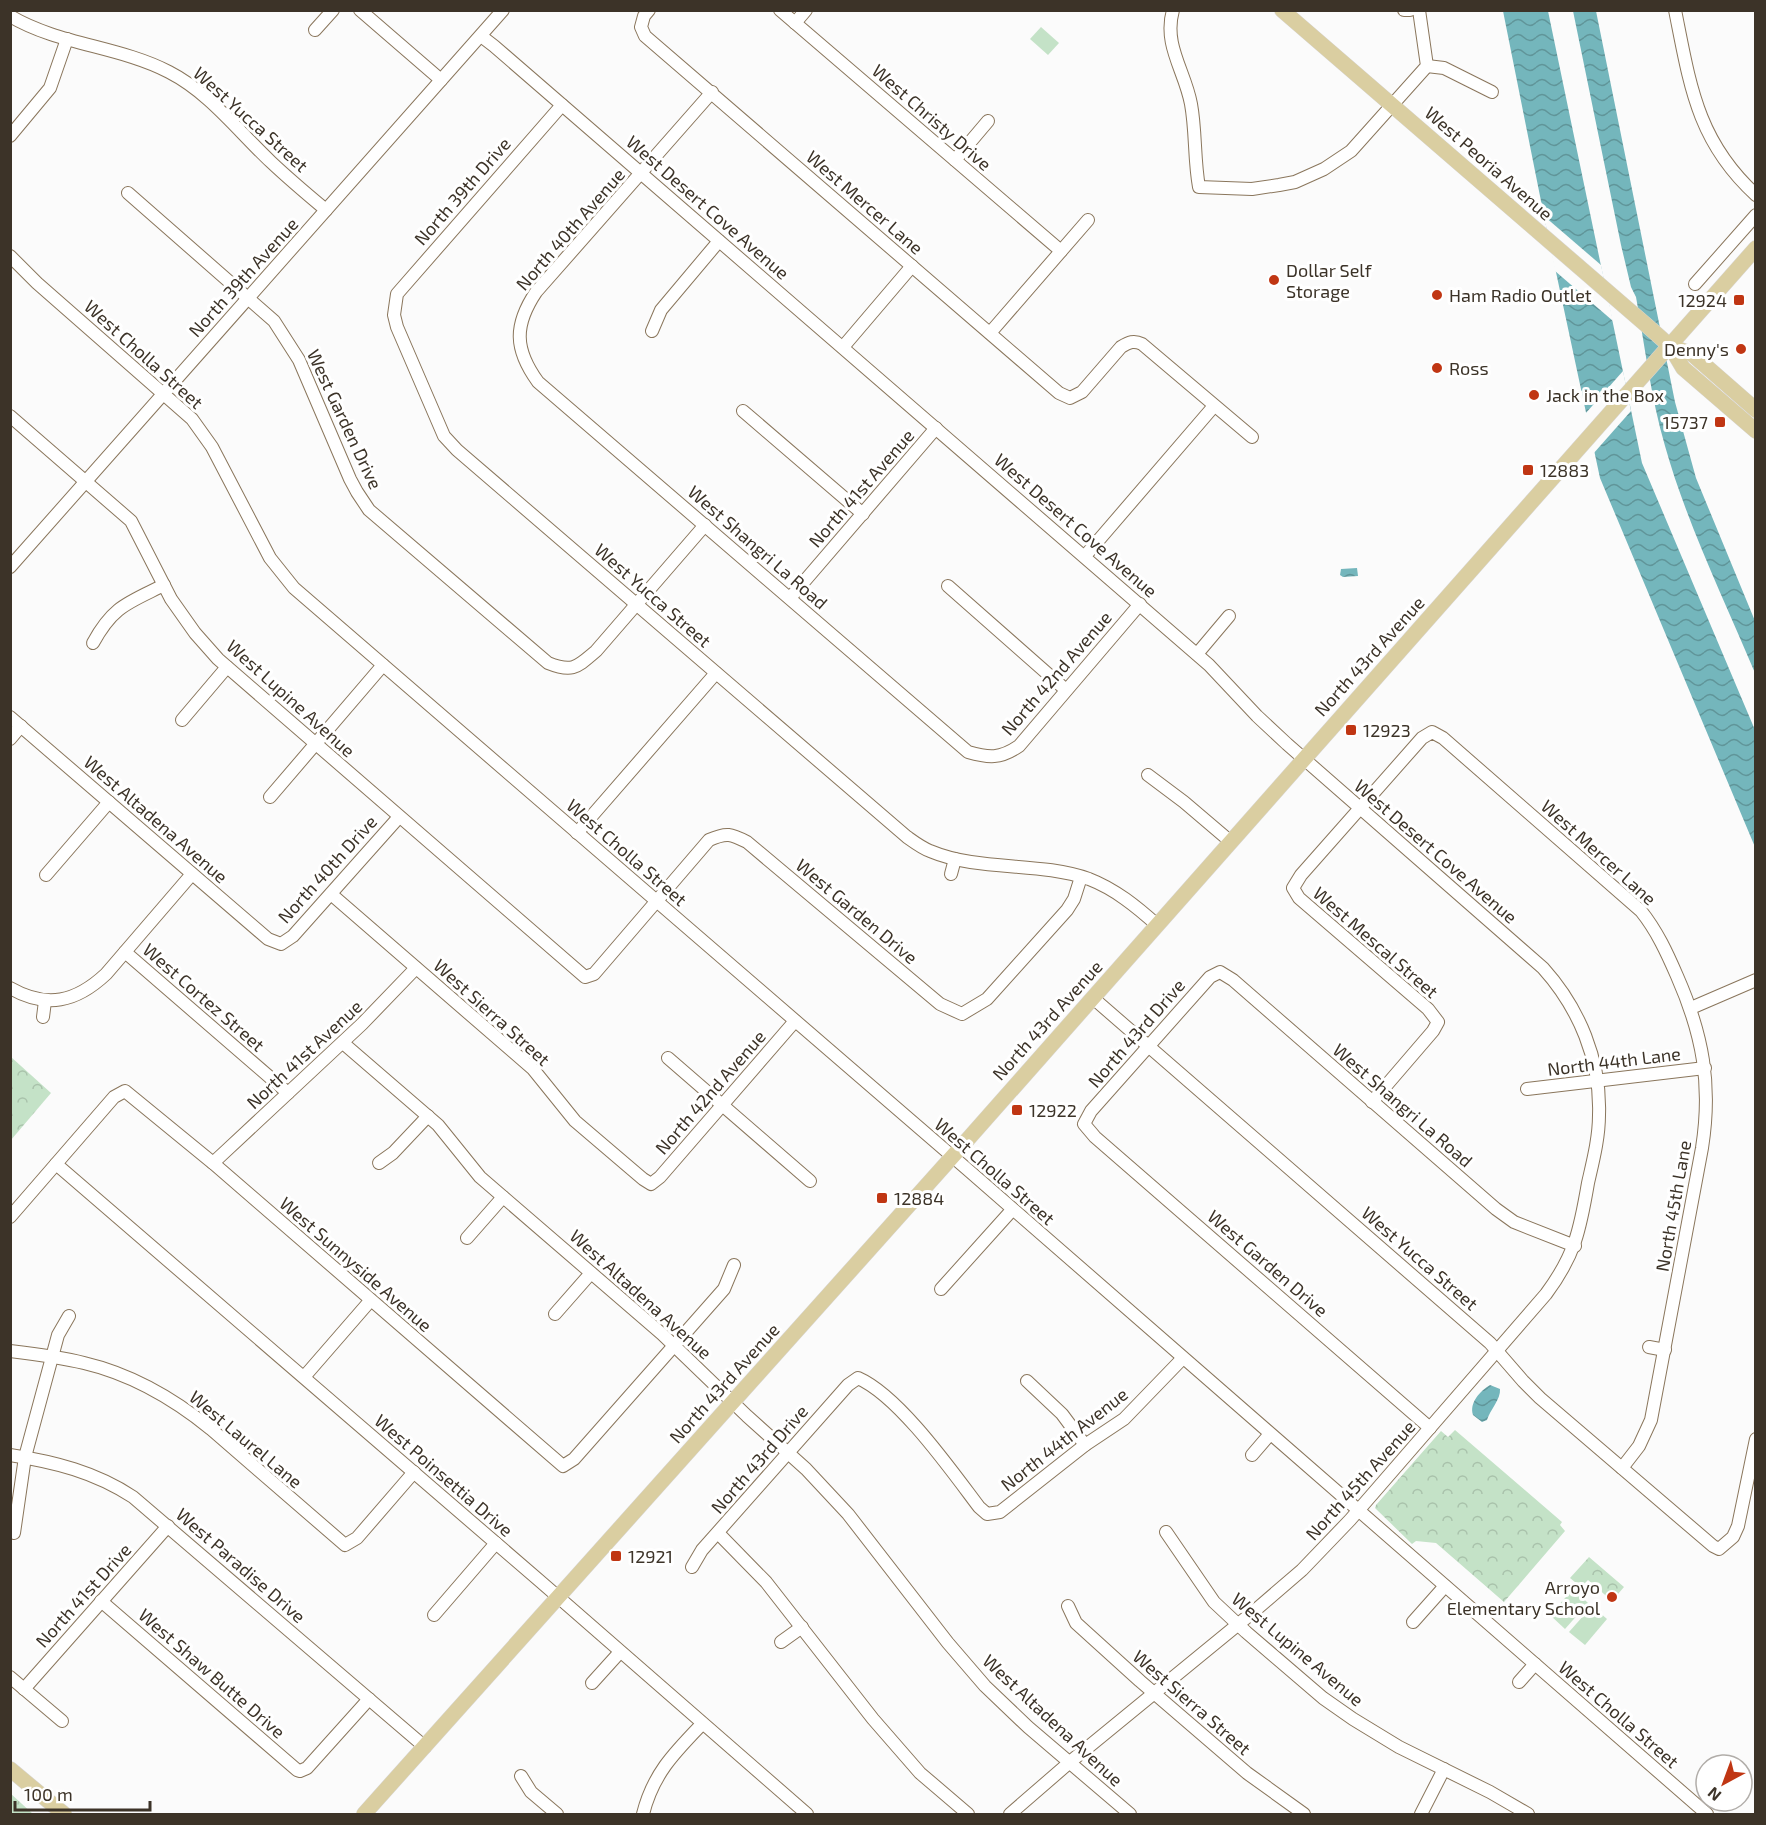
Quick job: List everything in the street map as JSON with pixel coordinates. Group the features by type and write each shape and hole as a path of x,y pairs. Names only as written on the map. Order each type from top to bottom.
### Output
{"main road":[{"name":"West Peoria Avenue","path":"1282,10 1670,346 1683,368 1755,431"},
{"name":"North 43rd Avenue","path":"364,1815 952,1157 1755,248"},
{"name":"West Peoria Avenue","path":"1670,346 1692,354 1755,410"},
{"path":"10,1769 64,1815"}],"street":[{"path":"315,30 333,10"},
{"path":"360,10 441,80"},
{"name":"North 39th Avenue","path":"11,566 502,10"},
{"name":"West Mercer Lane","path":"649,10 644,16 641,27 645,36 1059,393 1070,398 1082,392 1121,347 1128,342 1136,341 1214,406"},
{"name":"West Christy Drive","path":"780,10 1061,251"},
{"path":"795,23 806,10"},
{"path":"1173,10 1170,36 1191,101 1199,187 1252,189 1295,182 1324,169 1352,151 1427,66 1419,10"},
{"path":"1404,10 1410,10"},
{"path":"1675,10 1690,85 1705,129 1729,169 1755,195"},
{"name":"West Yucca Street","path":"10,16 67,39 151,63 190,84 208,99 271,163 326,210"},
{"name":"West Desert Cove Avenue","path":"481,36 1197,654 1224,678 1257,716 1304,759 1530,957 1558,985 1573,1008 1587,1038 1597,1080"},
{"path":"10,136 50,88 67,39"},
{"path":"1427,66 1453,72 1492,92"},
{"name":"North 40th Avenue","path":"520,343 522,317 536,292 712,92"},
{"name":"North 39th Drive","path":"394,304 403,285 562,105"},
{"path":"955,160 988,121"},
{"name":"West Garden Drive","path":"128,193 274,321 299,360 350,479 369,510 548,663 567,669 579,665 596,651 637,605"},
{"path":"1695,284 1755,215"},
{"path":"990,333 1088,220"},
{"path":"652,332 661,310 719,241"},
{"name":"West Cholla Street","path":"10,256 37,283 192,419 222,465 270,558 285,578 304,597 952,1157 1707,1815"},
{"path":"843,347 912,266"},
{"name":"West Yucca Street","path":"394,304 397,327 444,436 449,442 896,830 928,850 955,859 1081,877 1124,898 1157,925"},
{"name":"West Shangri La Road","path":"520,343 528,368 538,382 953,740 968,752 993,757"},
{"path":"1085,556 1214,406 1252,437"},
{"path":"743,411 862,514"},
{"name":"West Lupine Avenue","path":"10,416 131,521 171,599 195,633 227,667 585,977 594,974 657,902"},
{"name":"North 41st Avenue","path":"790,598 936,428"},
{"path":"637,605 705,525"},
{"path":"93,643 105,622 119,608 164,585"},
{"path":"948,586 1066,690"},
{"name":"North 42nd Avenue","path":"993,757 1006,755 1019,746 1140,604"},
{"path":"1197,654 1229,616"},
{"path":"270,797 383,665"},
{"path":"182,720 227,667"},
{"path":"577,833 716,673"},
{"name":"West Altadena Avenue","path":"10,717 268,939 281,944"},
{"path":"10,739 21,726"},
{"name":"West Mercer Lane","path":"1360,809 1422,738 1432,732 1443,738 1641,911 1662,942 1691,1008 1705,1068"},
{"path":"1149,775 1231,842"},
{"path":"46,875 109,802"},
{"name":"West Mescal Street","path":"1360,809 1301,875 1293,888 1299,898 1428,1009 1438,1022 1433,1031 1372,1101"},
{"name":"North 40th Drive","path":"281,944 293,936 399,817"},
{"name":"West Garden Drive","path":"657,902 709,840 730,834 747,842 940,1004 962,1014 987,999 1067,910 1074,899 1081,877"},
{"path":"951,874 955,859"},
{"path":"10,988 25,996 45,1001 73,997 90,989 192,874"},
{"name":"West Sierra Street","path":"331,894 533,1069 575,1121 651,1184"},
{"name":"West Cortez Street","path":"124,952 288,1093"},
{"name":"North 41st Avenue","path":"213,1163 343,1043 416,968"},
{"name":"West Shangri La Road","path":"1220,972 1233,980 1496,1209 1514,1222 1575,1246"},
{"name":"North 43rd Drive","path":"1084,1124 1091,1111 1210,977 1220,972"},
{"path":"1691,1008 1755,980"},
{"name":"West Yucca Street","path":"1093,998 1497,1351 1531,1389 1719,1549 1732,1537 1738,1526 1755,1439"},
{"path":"43,1017 45,1001"},
{"name":"North 42nd Avenue","path":"651,1184 660,1177 795,1021"},
{"name":"West Altadena Avenue","path":"343,1043 428,1116 480,1177 674,1345 789,1453 848,1514 968,1667 1028,1727 1130,1815"},
{"path":"668,1058 810,1181"},
{"name":"North 44th Lane","path":"1527,1089 1705,1068"},
{"name":"North 45th Lane","path":"1622,1468 1639,1446 1651,1420 1706,1120 1705,1068"},
{"name":"North 45th Avenue","path":"1010,1815 1070,1762 1302,1570 1358,1510 1546,1294 1559,1276 1575,1246 1582,1220 1600,1116 1597,1080"},
{"name":"West Sunnyside Avenue","path":"56,1164 114,1097 125,1091 139,1100 213,1163 563,1466 574,1459 674,1345"},
{"path":"379,1163 393,1154 428,1116"},
{"name":"West Garden Drive","path":"1084,1124 1095,1137 1430,1428"},
{"path":"10,1217 56,1164"},
{"name":"West Poinsettia Drive","path":"56,1164 807,1815"},
{"path":"467,1238 503,1197"},
{"path":"941,1289 1012,1210"},
{"path":"674,1345 724,1289 734,1265"},
{"path":"555,1314 591,1273"},
{"path":"304,1377 370,1300"},
{"path":"14,1533 25,1457 51,1357 60,1330 69,1317"},
{"path":"1649,1347 1665,1350"},
{"name":"West Laurel Lane","path":"10,1351 84,1363 122,1375 158,1392 190,1412 345,1545 357,1538 414,1472"},
{"name":"North 44th Avenue","path":"987,1514 1000,1512 1085,1445 1124,1419 1182,1359"},
{"name":"North 43rd Drive","path":"692,1567 702,1550 848,1385 858,1378 872,1384 892,1404 924,1438 987,1514"},
{"path":"1027,1381 1062,1414 1085,1445"},
{"path":"1252,1455 1270,1434"},
{"name":"West Paradise Drive","path":"10,1455 68,1466 102,1479 133,1497 425,1748"},
{"name":"North 41st Drive","path":"24,1689 168,1526"},
{"name":"West Lupine Avenue","path":"1166,1532 1214,1602 1323,1698 1399,1747 1528,1815"},
{"path":"718,1533 760,1575 873,1719 920,1773 968,1815"},
{"path":"434,1615 496,1544"},
{"path":"1413,1622 1445,1586"},
{"name":"West Shaw Butte Drive","path":"101,1601 300,1771 307,1768 369,1699"},
{"name":"West Sierra Street","path":"1068,1606 1076,1623 1155,1693 1247,1773 1304,1815"},
{"path":"781,1642 802,1627"},
{"path":"592,1683 620,1652"},
{"name":"West Cholla Street","path":"1519,1682 1535,1664"},
{"path":"10,1677 62,1721"},
{"path":"643,1815 652,1786 661,1770 702,1724"},
{"path":"1421,1815 1444,1769"},
{"path":"521,1776 531,1792 557,1815"}],"green space":[{"path":"1041,27 1059,43 1048,55 1030,39"},
{"path":"11,1057 51,1093 11,1140"},
{"path":"1455,1430 1562,1522 1560,1525 1565,1531 1504,1602 1436,1543 1416,1541 1412,1544 1375,1508 1441,1431 1448,1437"},
{"path":"1589,1557 1624,1587 1612,1601 1588,1580 1581,1587 1570,1578"},
{"path":"1573,1589 1588,1603 1565,1629 1550,1615"},
{"path":"1592,1606 1607,1619 1585,1645 1569,1632"},
{"path":"10,1793 33,1814 11,1814"}],"water":[{"path":"1503,11 1548,11 1642,463 1755,730 1755,847 1600,478"},
{"path":"1573,11 1596,11 1675,402 1696,478 1755,621 1755,673 1695,533 1660,428 1636,297 1631,287 1621,245"},
{"path":"1357,568 1358,576 1343,577 1340,575 1341,569"},
{"path":"1490,1385 1500,1389 1500,1393 1487,1420 1482,1422 1473,1415 1473,1406 1479,1394"}],"pier":[{"path":"1544,216 1601,265 1613,321 1555,271"},
{"path":"1623,371 1631,411 1593,454 1585,414"}],"place":[{"name":"Dollar Self Storage","path":"1274,280"},
{"name":"Ham Radio Outlet","path":"1437,295"},
{"name":"12924","path":"1739,300"},
{"name":"Denny's","path":"1741,349"},
{"name":"Ross","path":"1437,368"},
{"name":"Jack in the Box","path":"1534,395"},
{"name":"15737","path":"1720,422"},
{"name":"12883","path":"1528,470"},
{"name":"12923","path":"1351,730"},
{"name":"12922","path":"1017,1110"},
{"name":"12884","path":"882,1198"},
{"name":"12921","path":"616,1556"},
{"name":"Arroyo Elementary School","path":"1612,1597"}]}
